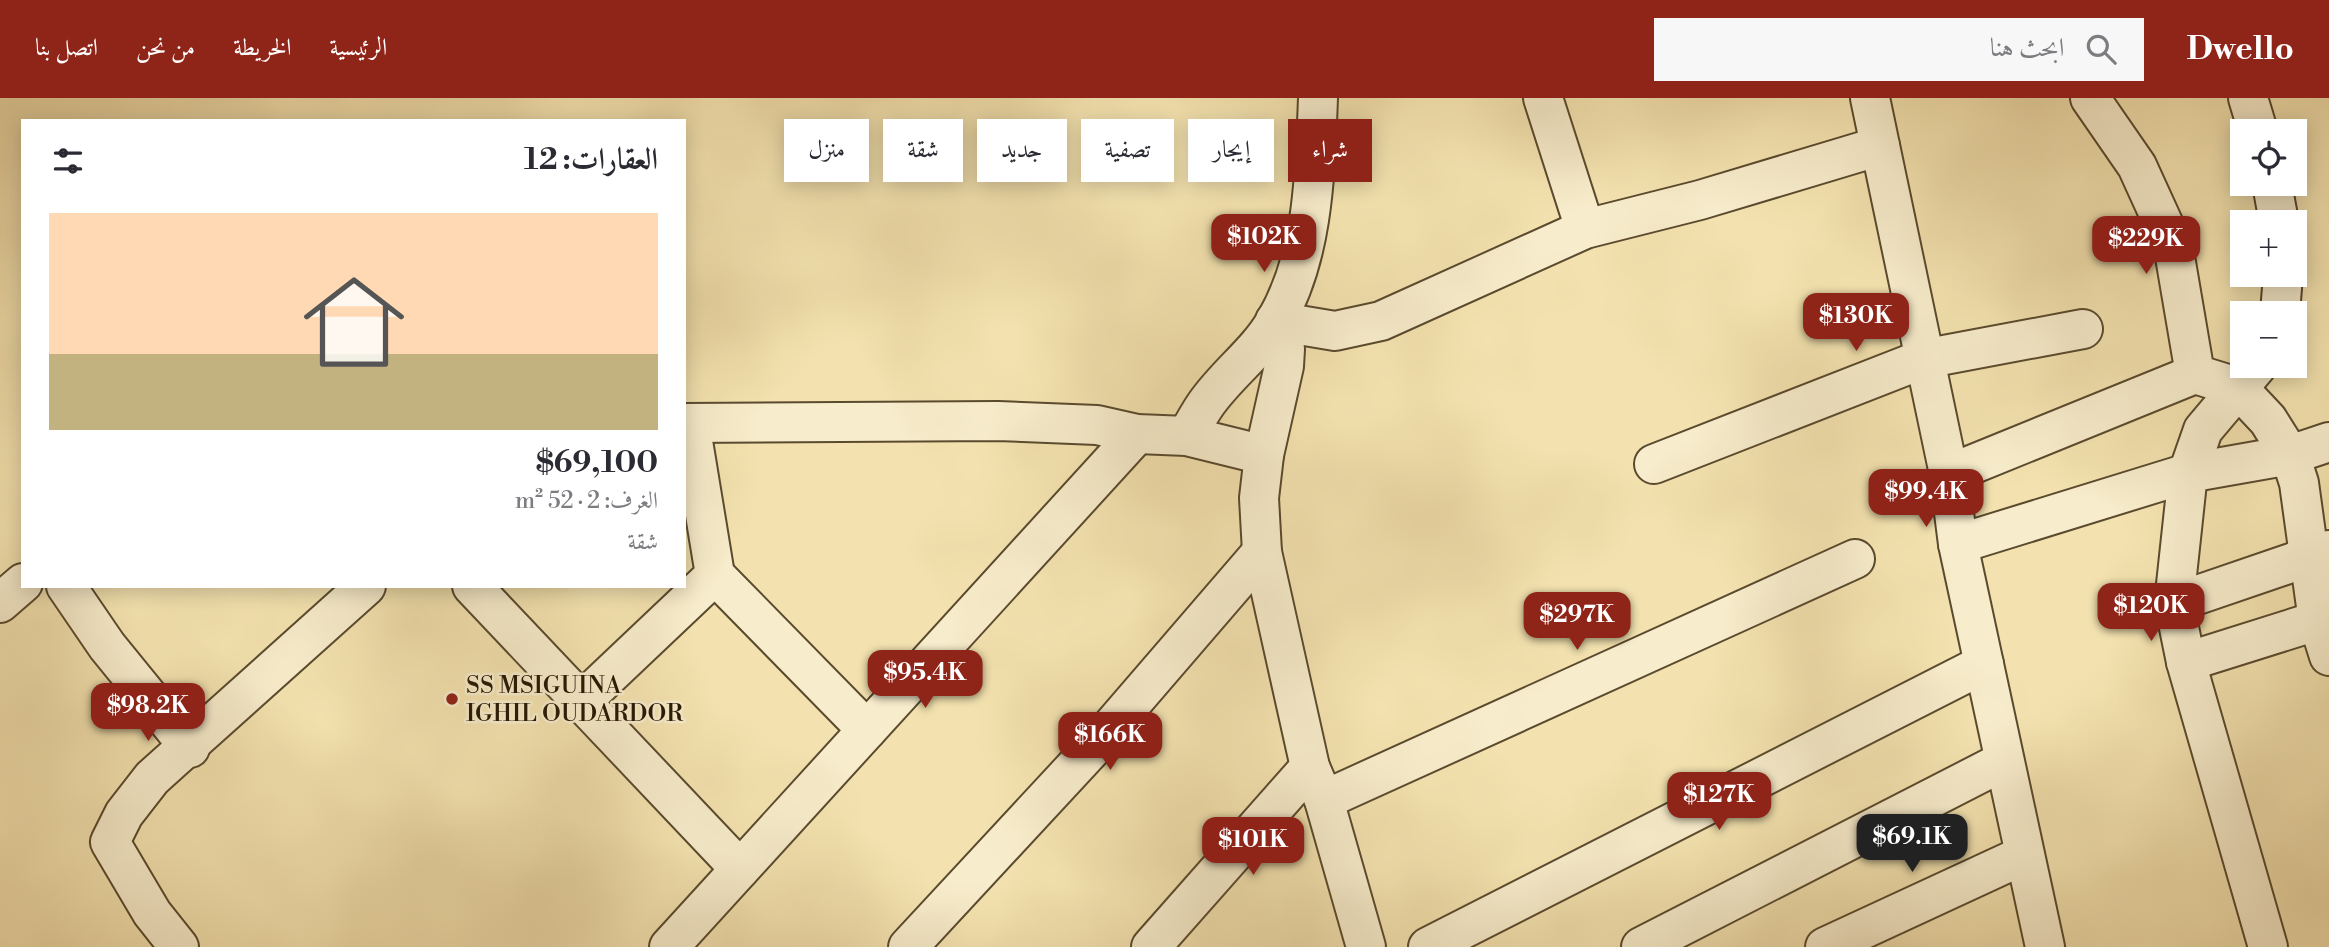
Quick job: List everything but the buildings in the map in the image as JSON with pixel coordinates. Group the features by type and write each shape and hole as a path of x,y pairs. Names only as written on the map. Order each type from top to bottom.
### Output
{"street":[{"path":"1187,436 1206,403 1256,349 1275,321 1303,260 1316,145 1318,98"},
{"path":"1543,98 1585,229"},
{"path":"1870,98 1949,474 1958,544 2045,947"},
{"path":"2090,98 2137,166 2173,245 2195,374"},
{"path":"2248,98 2254,119"},
{"path":"1275,321 1335,331 1381,321 1585,229 1713,196 1880,146"},
{"path":"1275,321 1283,342 1284,366 1264,455 1259,498 1262,552 1317,784 1366,947"},
{"path":"1654,464 1923,359 2083,329"},
{"path":"1949,474 2195,374 2230,375"},
{"path":"2245,378 2203,430 2188,473 2174,603 2186,662 2268,947"},
{"path":"2186,662 2325,631 2318,553 2299,483 2290,455 2268,421 2248,378"},
{"path":"867,730 715,575 687,423 998,421 1097,425 1137,434 1187,436 1264,455"},
{"path":"669,947 1137,434"},
{"path":"1958,544 2188,473 2290,455 2329,442"},
{"path":"908,947 1100,740 1262,552"},
{"path":"2174,603 2318,553"},
{"path":"1151,947 1317,784 1855,559"},
{"path":"581,702 715,575"},
{"path":"0,603 21,585"},
{"path":"67,588 107,646 190,748"},
{"path":"179,947 148,930 110,842 124,814 152,778 190,748 364,588"},
{"path":"474,588 740,869"},
{"path":"1428,947 1984,664"},
{"path":"1641,947 2004,761"},
{"path":"1825,947 2024,855"}],"place":[{"name":"SS MSIGUINA IGHIL OUDARDOR","path":"452,699"}]}
